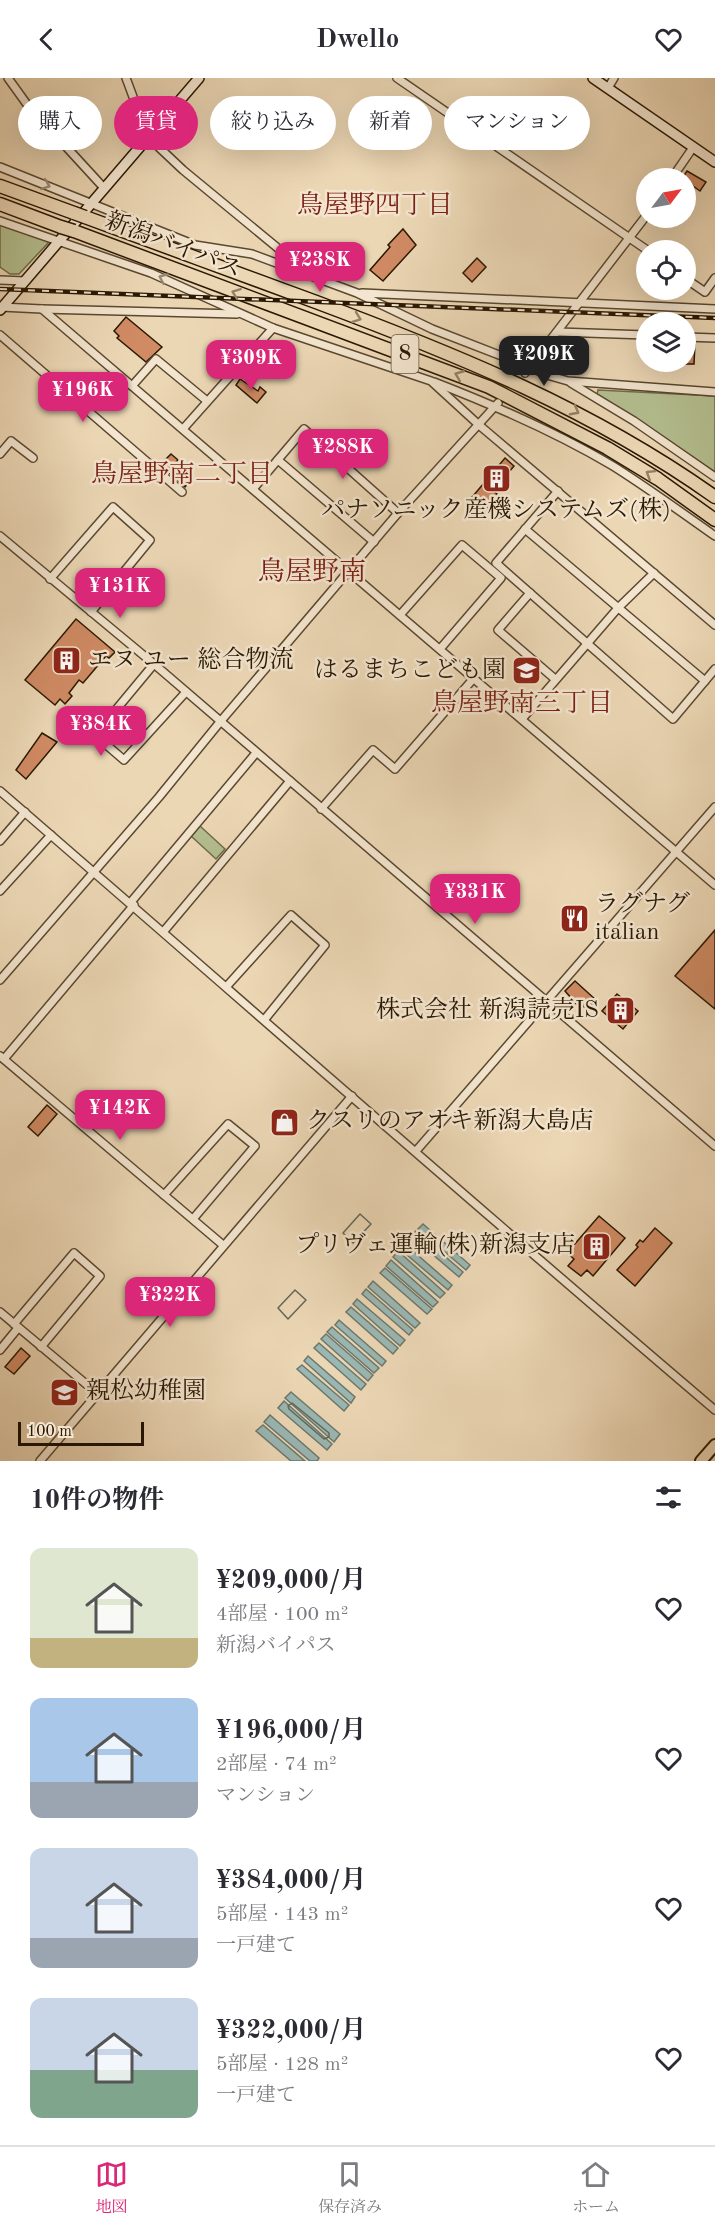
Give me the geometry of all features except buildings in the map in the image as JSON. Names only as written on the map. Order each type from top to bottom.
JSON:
[{"type":"highway","name":"新潟バイパス","points":[[0,186],[438,348],[500,374],[616,433],[670,465],[715,497]]},
{"type":"highway","name":"新潟バイパス","points":[[0,204],[489,387],[607,448],[658,479],[715,520]]},
{"type":"main road","points":[[701,1461],[715,1445]]},
{"type":"street","points":[[8,78],[26,103],[104,188]]},
{"type":"street","points":[[126,78],[133,96]]},
{"type":"street","points":[[184,96],[200,78]]},
{"type":"street","points":[[397,78],[636,242]]},
{"type":"street","points":[[593,78],[692,149],[715,162]]},
{"type":"street","points":[[608,88],[614,78]]},
{"type":"street","points":[[679,168],[692,149]]},
{"type":"street","points":[[1,308],[137,150]]},
{"type":"street","points":[[162,150],[285,254],[291,261],[292,269]]},
{"type":"street","points":[[0,167],[195,245],[252,254],[357,293],[432,329],[547,375],[568,381],[715,392]]},
{"type":"street","points":[[0,221],[151,273],[273,328],[497,404],[613,467],[715,536]]},
{"type":"street","points":[[525,373],[638,228]]},
{"type":"street","points":[[2,278],[25,281]]},
{"type":"street","points":[[696,286],[705,292],[715,278]]},
{"type":"street","points":[[357,293],[715,309]]},
{"type":"street","points":[[1,308],[241,314]]},
{"type":"street","points":[[42,309],[715,885]]},
{"type":"street","points":[[183,429],[273,328]]},
{"type":"street","points":[[558,332],[636,335]]},
{"type":"street","points":[[0,336],[182,492]]},
{"type":"street","points":[[696,337],[715,338]]},
{"type":"street","points":[[132,386],[156,359],[207,401]]},
{"type":"street","points":[[431,381],[479,425],[715,625]]},
{"type":"street","points":[[568,381],[634,421],[715,477]]},
{"type":"street","points":[[0,980],[159,797],[398,513],[497,404]]},
{"type":"street","points":[[253,489],[304,429],[398,513]]},
{"type":"street","points":[[0,454],[10,441],[33,458]]},
{"type":"street","points":[[278,460],[374,542]]},
{"type":"street","points":[[558,491],[496,563],[673,719],[715,669]]},
{"type":"street","points":[[50,579],[113,507],[150,540],[91,612]]},
{"type":"street","points":[[525,528],[705,681]]},
{"type":"street","points":[[0,536],[154,664],[715,1146]]},
{"type":"street","points":[[400,615],[462,545],[501,578],[440,649]]},
{"type":"street","points":[[522,719],[555,679],[589,645],[618,608],[654,573]]},
{"type":"street","points":[[530,593],[498,630],[555,679]]},
{"type":"street","points":[[154,664],[95,735],[124,760],[186,692]]},
{"type":"street","points":[[321,809],[373,750],[395,769],[474,678]]},
{"type":"street","points":[[223,1245],[2,1058],[256,753]]},
{"type":"street","points":[[164,930],[290,781]]},
{"type":"street","points":[[0,791],[164,930],[715,1410]]},
{"type":"street","points":[[416,1151],[715,807]]},
{"type":"street","points":[[0,841],[25,812]]},
{"type":"street","points":[[0,891],[51,835]]},
{"type":"street","points":[[227,986],[291,915],[325,945],[265,1019]]},
{"type":"street","points":[[40,1461],[352,1096]]},
{"type":"street","points":[[165,1195],[228,1124],[255,1146],[193,1220]]},
{"type":"street","points":[[0,1350],[16,1326],[74,1253],[100,1276],[41,1347]]},
{"type":"street","points":[[0,1312],[98,1394]]},
{"type":"green space","points":[[0,224],[49,242],[19,274],[10,274],[0,267]]},
{"type":"green space","points":[[598,390],[715,396],[715,472],[597,394]]},
{"type":"green space","points":[[200,826],[225,849],[216,859],[191,836]]},
{"type":"water","points":[[423,1224],[470,1265],[466,1270],[418,1229]]},
{"type":"water","points":[[416,1231],[463,1272],[459,1277],[411,1236]]},
{"type":"water","points":[[405,1244],[452,1285],[448,1290],[400,1249]]},
{"type":"water","points":[[398,1251],[445,1293],[440,1298],[393,1257]]},
{"type":"water","points":[[391,1260],[438,1302],[433,1307],[386,1266]]},
{"type":"water","points":[[385,1268],[432,1309],[427,1314],[380,1273]]},
{"type":"water","points":[[373,1281],[420,1323],[415,1328],[368,1287]]},
{"type":"water","points":[[366,1289],[413,1330],[409,1335],[362,1294]]},
{"type":"water","points":[[357,1299],[405,1340],[400,1346],[353,1304]]},
{"type":"water","points":[[351,1307],[398,1348],[393,1354],[346,1312]]},
{"type":"water","points":[[339,1320],[386,1361],[382,1366],[335,1325]]},
{"type":"water","points":[[332,1327],[379,1368],[374,1373],[327,1332]]},
{"type":"water","points":[[326,1334],[373,1375],[368,1381],[321,1339]]},
{"type":"water","points":[[319,1343],[366,1384],[361,1390],[314,1348]]},
{"type":"water","points":[[308,1356],[355,1397],[351,1403],[304,1361]]},
{"type":"water","points":[[302,1365],[349,1405],[344,1411],[297,1369]]},
{"type":"water","points":[[291,1392],[340,1434],[334,1442],[285,1398]]},
{"type":"water","points":[[284,1401],[332,1444],[327,1450],[278,1408]]},
{"type":"water","points":[[270,1415],[318,1457],[317,1461],[310,1461],[264,1422]]},
{"type":"water","points":[[263,1425],[305,1461],[291,1461],[256,1431]]},
{"type":"railway","points":[[0,289],[715,318]]},
{"type":"place","name":"パナソニック産機システムズ(株)","points":[[496,478]]},
{"type":"place","name":"エヌ ユー 総合物流","points":[[67,661]]},
{"type":"place","name":"はるまちこども園","points":[[527,671]]},
{"type":"place","name":"ラグナグ italian","points":[[574,919]]},
{"type":"place","name":"株式会社 新潟読売IS","points":[[620,1011]]},
{"type":"place","name":"クスリのアオキ新潟大島店","points":[[285,1122]]},
{"type":"place","name":"プリヴェ運輸(株)新潟支店","points":[[596,1246]]},
{"type":"place","name":"親松幼稚園","points":[[65,1392]]},
{"type":"district","name":"鳥屋野四丁目","points":[[375,206]]},
{"type":"district","name":"鳥屋野南二丁目","points":[[182,475]]},
{"type":"district","name":"鳥屋野南","points":[[312,572]]},
{"type":"district","name":"鳥屋野南三丁目","points":[[522,704]]}]
